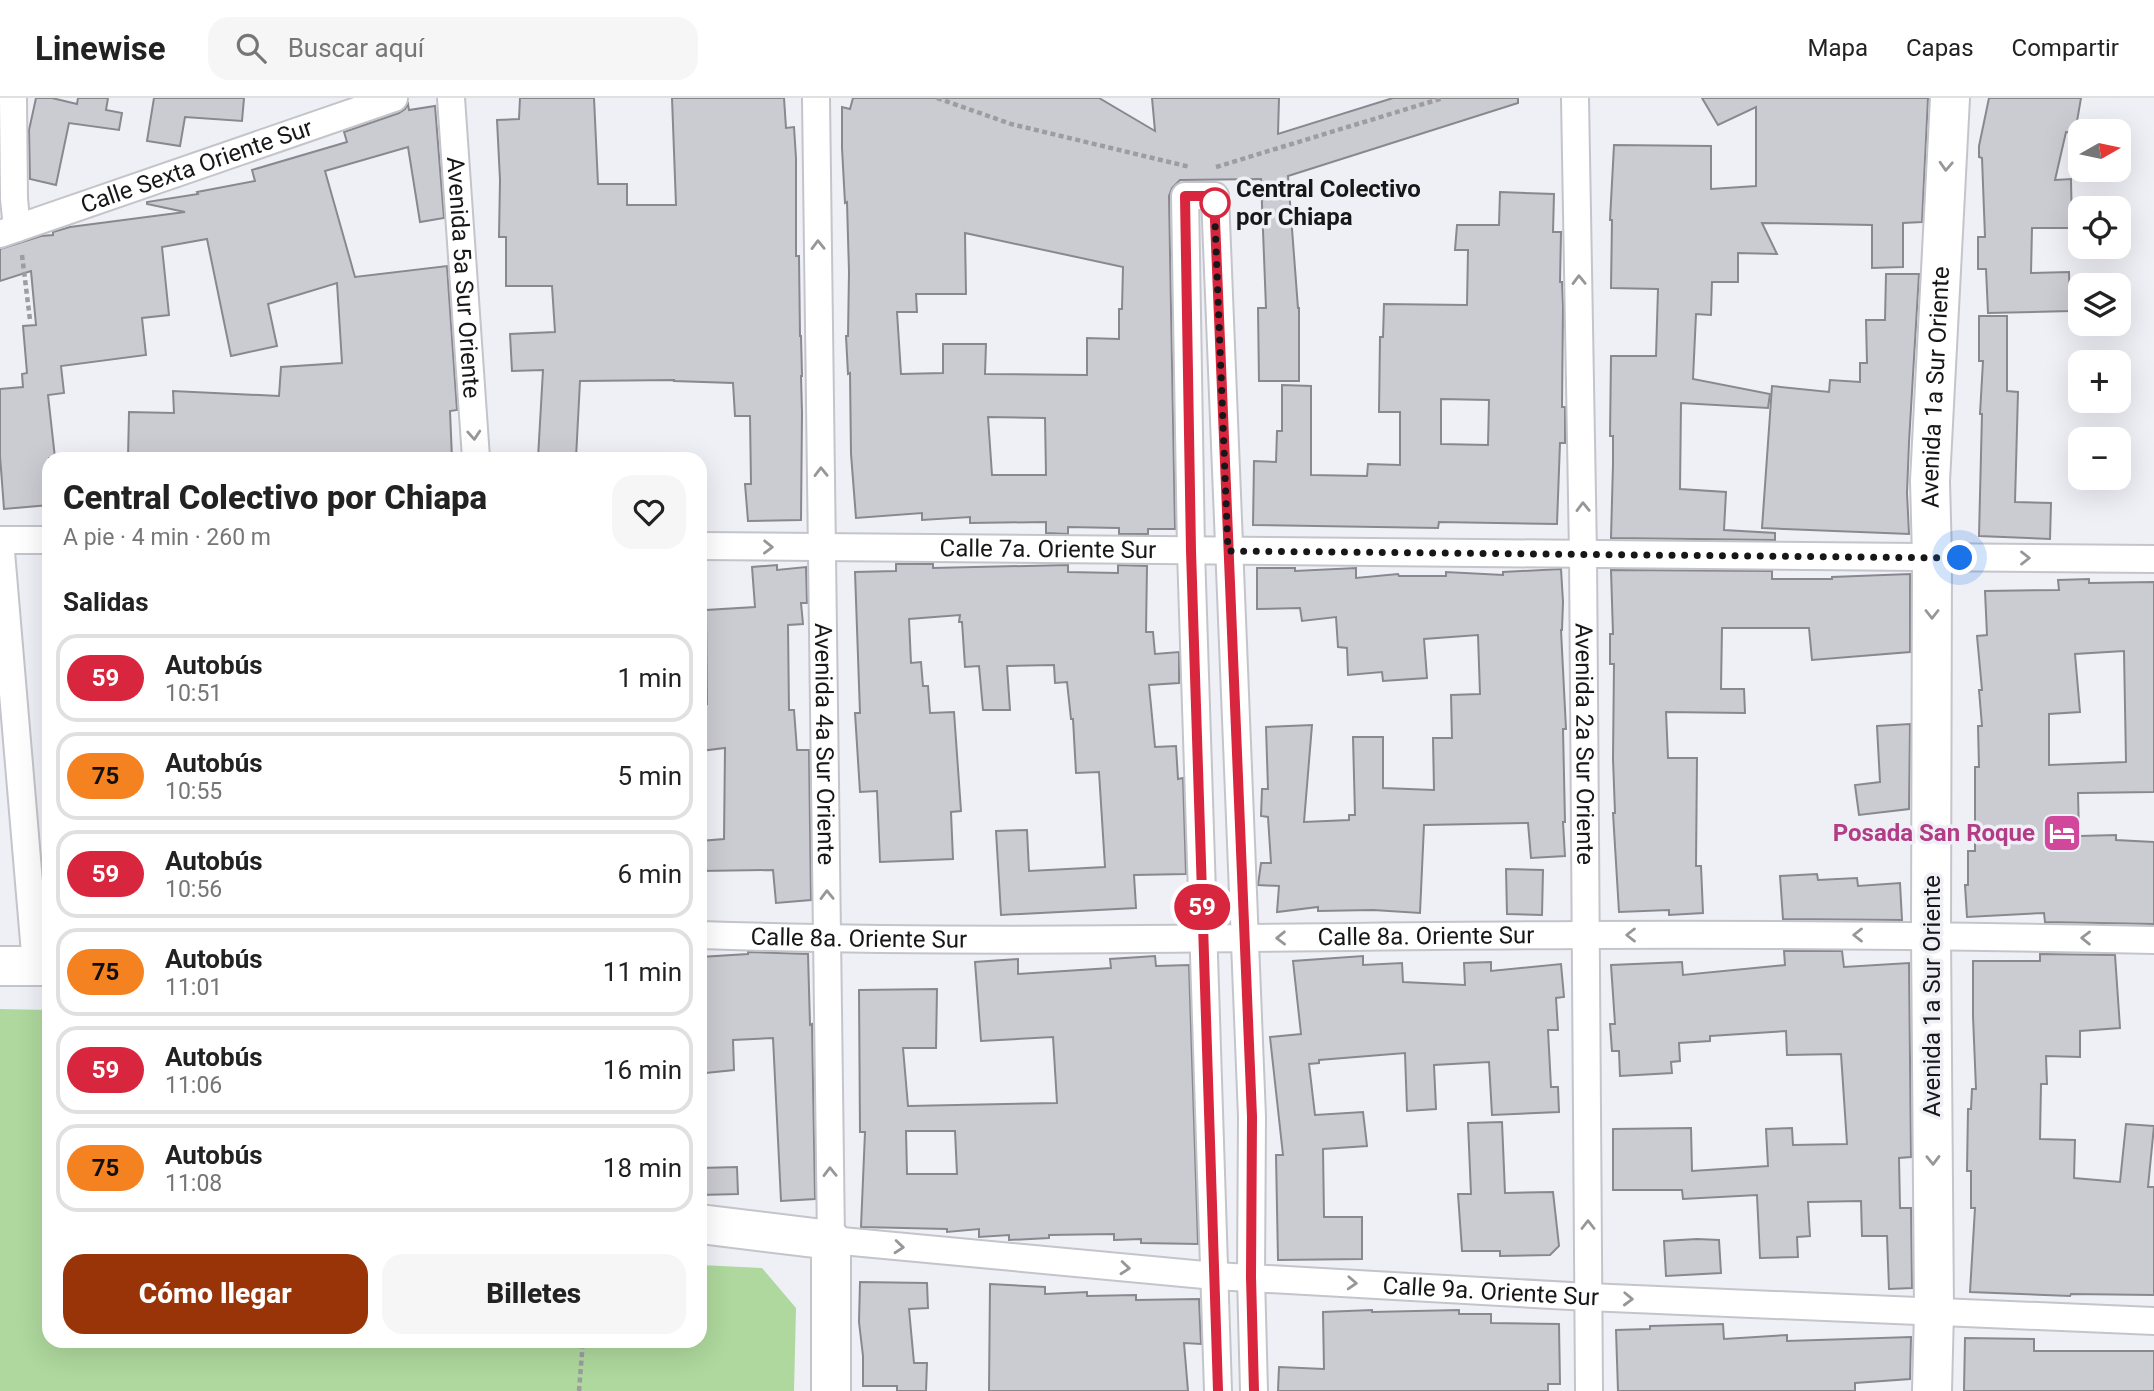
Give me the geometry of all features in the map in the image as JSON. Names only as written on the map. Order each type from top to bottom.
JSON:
[{"type":"street","points":[[8,231],[13,200],[13,98]]},
{"type":"street","name":"Calle Sexta Oriente Sur","points":[[8,231],[394,98]]},
{"type":"street","name":"Avenida 5a Sur Oriente","points":[[451,98],[476,452]]},
{"type":"street","name":"Avenida 4a Sur Oriente","points":[[816,98],[831,1391]]},
{"type":"street","name":"Avenida 2a Sur Oriente","points":[[1575,98],[1583,554],[1588,1391]]},
{"type":"street","name":"Avenida 1a Sur Oriente","points":[[1932,1391],[1934,1311],[1930,481],[1950,98]]},
{"type":"street","points":[[1218,1391],[1191,551],[1185,196],[1214,196],[1252,1117],[1251,1277],[1254,1391]]},
{"type":"street","points":[[28,966],[40,906],[0,540],[42,540]]},
{"type":"street","name":"Calle 7a. Oriente Sur","points":[[707,546],[2154,559]]},
{"type":"street","name":"Calle 8a. Oriente Sur","points":[[707,935],[827,939],[1931,935],[2154,940]]},
{"type":"street","points":[[707,1225],[831,1240]]},
{"type":"street","name":"Calle 9a. Oriente Sur","points":[[831,1240],[1215,1276],[1588,1297],[2154,1321]]},
{"type":"path","points":[[937,98],[1011,124],[1192,167]]},
{"type":"path","points":[[1205,170],[1443,98]]},
{"type":"path","points":[[8,231],[24,263],[30,320]]},
{"type":"path","points":[[579,1391],[582,1348]]},
{"type":"green space","points":[[0,1009],[42,1010],[42,1348],[707,1348],[707,1265],[762,1268],[796,1308],[794,1391],[0,1391]]},
{"type":"building","points":[[36,98],[52,98],[77,104],[78,98],[108,98],[106,110],[122,113],[119,130],[69,123],[56,185],[30,179],[29,130]]},
{"type":"building","points":[[154,98],[244,98],[242,121],[185,117],[180,146],[147,141]]},
{"type":"building","points":[[520,98],[594,98],[598,184],[627,184],[627,205],[676,205],[672,98],[784,98],[786,128],[794,127],[796,158],[796,256],[799,256],[802,376],[801,520],[748,521],[745,484],[751,484],[750,416],[735,416],[733,383],[674,380],[580,381],[576,452],[538,452],[543,370],[512,371],[510,334],[555,332],[552,286],[506,286],[506,237],[499,237],[497,120],[519,119]]},
{"type":"building","points":[[853,98],[1099,98],[1155,131],[1152,98],[1279,98],[1278,134],[1393,98],[1518,98],[1518,103],[1288,176],[1299,308],[1299,381],[1259,381],[1258,308],[1266,308],[1261,179],[1180,180],[1172,188],[1169,196],[1175,529],[1148,529],[1148,534],[1119,534],[1119,528],[1068,527],[1068,534],[1046,533],[1046,522],[970,523],[970,517],[922,520],[922,513],[856,518],[846,336],[849,272],[842,148],[842,107],[850,109]],"holes":[[[965,233],[1123,267],[1119,339],[1087,338],[1087,375],[985,374],[986,344],[943,344],[943,373],[901,374],[897,312],[917,312],[916,294],[966,294]],[[988,417],[1045,418],[1046,475],[992,475]]]},
{"type":"building","points":[[1702,98],[1928,98],[1922,222],[1903,223],[1903,267],[1872,268],[1872,225],[1762,223],[1777,254],[1738,253],[1738,282],[1712,282],[1711,315],[1696,314],[1693,379],[1770,394],[1768,408],[1681,403],[1680,489],[1726,492],[1724,530],[1775,533],[1775,540],[1611,538],[1611,356],[1656,356],[1658,289],[1611,288],[1610,220],[1614,145],[1711,146],[1711,189],[1756,186],[1756,107],[1718,125]]},
{"type":"building","points":[[1989,98],[2081,98],[2077,119],[2068,119],[2068,132],[2055,180],[2068,179],[2071,182],[2071,196],[2068,196],[2068,228],[2032,228],[2031,273],[2069,272],[2068,311],[1988,313],[1986,269],[1978,269],[1978,237],[1985,237],[1982,158],[1979,157]]},
{"type":"building","points":[[408,104],[409,110],[435,106],[444,218],[420,222],[408,147],[325,171],[355,277],[447,266],[457,410],[450,411],[452,452],[128,452],[129,412],[174,413],[173,391],[279,396],[281,367],[342,363],[337,283],[268,304],[277,346],[231,356],[207,239],[162,247],[169,315],[142,318],[146,355],[61,366],[64,393],[48,395],[54,452],[42,452],[42,506],[4,509],[0,456],[0,389],[23,387],[22,374],[27,373],[23,326],[36,325],[31,271],[0,281],[0,249],[53,235],[53,232],[70,227],[185,212],[147,202],[255,181],[252,170],[347,142],[344,132],[405,109]]},
{"type":"building","points":[[1500,192],[1554,194],[1553,232],[1561,232],[1562,407],[1565,407],[1565,443],[1560,443],[1557,524],[1439,522],[1438,528],[1253,525],[1254,461],[1276,462],[1277,431],[1282,431],[1282,385],[1311,386],[1311,475],[1367,476],[1368,464],[1400,465],[1400,412],[1379,412],[1380,337],[1383,337],[1384,304],[1467,305],[1468,250],[1455,250],[1457,225],[1499,225]],"holes":[[[1441,399],[1489,400],[1488,445],[1441,444]]]},
{"type":"building","points":[[1886,274],[1919,274],[1907,493],[1909,534],[1762,528],[1772,386],[1829,392],[1830,380],[1860,382],[1860,363],[1867,363],[1866,320],[1885,320]]},
{"type":"building","points":[[1979,316],[2007,316],[2007,391],[2018,392],[2015,502],[2051,503],[2050,539],[1979,536],[1983,361],[1979,361]]},
{"type":"building","points":[[896,564],[933,564],[933,568],[1068,565],[1068,572],[1118,573],[1118,565],[1147,566],[1146,632],[1153,632],[1155,654],[1179,652],[1179,683],[1149,685],[1155,747],[1176,746],[1178,779],[1183,778],[1186,874],[1134,875],[1136,908],[1001,915],[996,831],[1027,830],[1029,871],[1105,867],[1099,772],[1076,773],[1073,719],[1067,682],[1055,683],[1054,665],[1007,666],[1010,710],[983,710],[979,666],[965,667],[960,615],[909,619],[911,663],[921,662],[923,686],[928,686],[930,713],[954,712],[961,811],[951,812],[953,859],[880,862],[877,791],[860,792],[855,713],[860,713],[855,572],[896,571]]},
{"type":"building","points":[[777,565],[777,570],[806,567],[807,603],[801,603],[803,624],[788,625],[789,710],[794,710],[797,750],[809,750],[811,900],[776,903],[773,870],[707,871],[707,840],[724,839],[725,748],[707,750],[707,610],[755,607],[752,567]]},
{"type":"building","points":[[1257,568],[1295,568],[1295,571],[1356,568],[1356,578],[1398,574],[1446,576],[1446,572],[1503,575],[1503,572],[1561,569],[1566,729],[1563,729],[1565,856],[1531,858],[1528,823],[1424,825],[1420,913],[1318,911],[1318,907],[1277,912],[1279,886],[1258,885],[1261,863],[1271,863],[1268,817],[1261,816],[1262,789],[1268,789],[1266,727],[1312,725],[1304,822],[1349,820],[1349,815],[1355,815],[1353,737],[1383,737],[1383,788],[1434,790],[1433,738],[1452,738],[1451,695],[1480,694],[1478,635],[1424,639],[1427,678],[1383,681],[1382,672],[1348,675],[1347,648],[1338,647],[1336,617],[1302,621],[1300,608],[1257,609]]},
{"type":"building","points":[[1611,570],[1772,571],[1772,579],[1832,579],[1910,574],[1910,652],[1812,660],[1809,628],[1722,628],[1721,689],[1744,689],[1745,713],[1666,712],[1668,758],[1697,758],[1696,866],[1701,866],[1703,913],[1669,915],[1669,910],[1619,912],[1613,813],[1614,664],[1610,664],[1610,634],[1613,634]]},
{"type":"building","points":[[2089,579],[2089,583],[2154,582],[2154,792],[2078,793],[2079,836],[2116,835],[2116,840],[2154,842],[2154,924],[2045,922],[2044,913],[1967,917],[1965,885],[1968,885],[1968,851],[1975,851],[1975,767],[1979,767],[1978,726],[1982,726],[1977,636],[1987,635],[1985,591],[2059,590],[2058,580]],"holes":[[[2124,651],[2126,762],[2049,765],[2049,714],[2080,712],[2075,654]]]},
{"type":"building","points":[[1910,724],[1909,809],[1859,815],[1855,785],[1880,782],[1877,726]]},
{"type":"building","points":[[1506,869],[1543,870],[1542,915],[1507,914]]},
{"type":"building","points":[[1817,874],[1818,880],[1857,878],[1858,886],[1900,883],[1902,920],[1783,919],[1780,876]]},
{"type":"building","points":[[1784,951],[1842,951],[1844,967],[1909,963],[1911,1157],[1899,1158],[1900,1208],[1911,1208],[1912,1288],[1889,1289],[1887,1236],[1862,1236],[1861,1201],[1808,1202],[1810,1236],[1797,1237],[1798,1257],[1760,1258],[1757,1195],[1683,1199],[1682,1190],[1613,1190],[1613,1129],[1691,1128],[1692,1171],[1768,1166],[1766,1129],[1792,1128],[1793,1145],[1847,1144],[1841,1054],[1787,1055],[1786,1031],[1710,1036],[1710,1041],[1679,1043],[1680,1061],[1671,1062],[1672,1073],[1620,1076],[1619,1051],[1612,1051],[1610,1024],[1615,1024],[1611,965],[1682,962],[1683,975],[1785,965]]},
{"type":"building","points":[[808,954],[815,1199],[781,1201],[773,1038],[733,1040],[734,1070],[707,1073],[707,957]]},
{"type":"building","points":[[2040,954],[2115,955],[2120,1028],[2080,1031],[2080,1057],[2046,1056],[2047,1084],[2041,1084],[2040,1139],[2075,1140],[2074,1178],[2120,1182],[2126,1124],[2154,1126],[2148,1187],[2154,1187],[2154,1295],[2070,1296],[1970,1292],[1975,1208],[1971,1208],[1971,1171],[1967,1171],[1968,1109],[1971,1109],[1972,1089],[1976,1089],[1973,961],[2040,961]]},
{"type":"building","points":[[1155,956],[1156,966],[1189,965],[1198,1244],[1141,1243],[1141,1239],[1114,1240],[1114,1234],[1049,1235],[1049,1238],[1009,1240],[1009,1235],[979,1237],[979,1229],[947,1232],[947,1229],[861,1227],[865,1132],[860,1132],[859,990],[937,989],[936,1048],[903,1048],[908,1106],[1057,1103],[1053,1037],[981,1041],[975,962],[1018,959],[1018,974],[1111,968],[1110,959]],"holes":[[[906,1131],[955,1131],[957,1174],[907,1174]]]},
{"type":"building","points":[[1363,956],[1363,965],[1402,963],[1403,982],[1465,985],[1464,963],[1491,962],[1491,971],[1561,964],[1564,997],[1556,998],[1558,1030],[1548,1030],[1551,1087],[1558,1087],[1559,1112],[1492,1115],[1489,1062],[1434,1065],[1436,1109],[1407,1111],[1405,1053],[1319,1060],[1319,1063],[1309,1064],[1315,1115],[1363,1112],[1367,1146],[1323,1149],[1324,1217],[1362,1217],[1362,1259],[1278,1260],[1276,1155],[1283,1155],[1270,1037],[1301,1034],[1293,961]]},
{"type":"building","points":[[1502,1122],[1505,1193],[1553,1192],[1559,1246],[1550,1255],[1500,1256],[1500,1251],[1462,1251],[1458,1194],[1471,1194],[1468,1123]]},
{"type":"building","points":[[737,1167],[738,1194],[707,1195],[707,1168]]},
{"type":"building","points":[[1719,1240],[1721,1273],[1666,1276],[1664,1241]]},
{"type":"building","points":[[860,1282],[927,1283],[928,1308],[909,1309],[914,1363],[927,1363],[926,1391],[897,1391],[897,1386],[863,1386],[859,1322]]},
{"type":"building","points":[[990,1284],[1045,1287],[1045,1294],[1087,1292],[1087,1296],[1136,1295],[1136,1300],[1199,1299],[1201,1344],[1184,1343],[1188,1391],[989,1391]]},
{"type":"building","points":[[1459,1310],[1459,1314],[1491,1314],[1491,1323],[1559,1324],[1560,1384],[1548,1384],[1548,1391],[1278,1391],[1279,1367],[1324,1369],[1323,1312]]},
{"type":"building","points":[[1723,1324],[1724,1339],[1787,1335],[1787,1341],[1911,1337],[1910,1379],[1855,1383],[1855,1391],[1618,1391],[1616,1330]]},
{"type":"building","points":[[1965,1338],[2034,1339],[2034,1351],[2154,1351],[2154,1391],[1964,1391]]},
{"type":"bus line","name":"59","points":[[1218,1391],[1191,551],[1185,196],[1214,196],[1252,1117],[1251,1277],[1254,1391]]},
{"type":"place","name":"Central Colectivo por Chiapa","points":[[1215,203]]},
{"type":"place","name":"Posada San Roque","points":[[2062,833]]},
{"type":"route","points":[[1215,203],[1214,196],[1228,551],[1960,558]]}]
